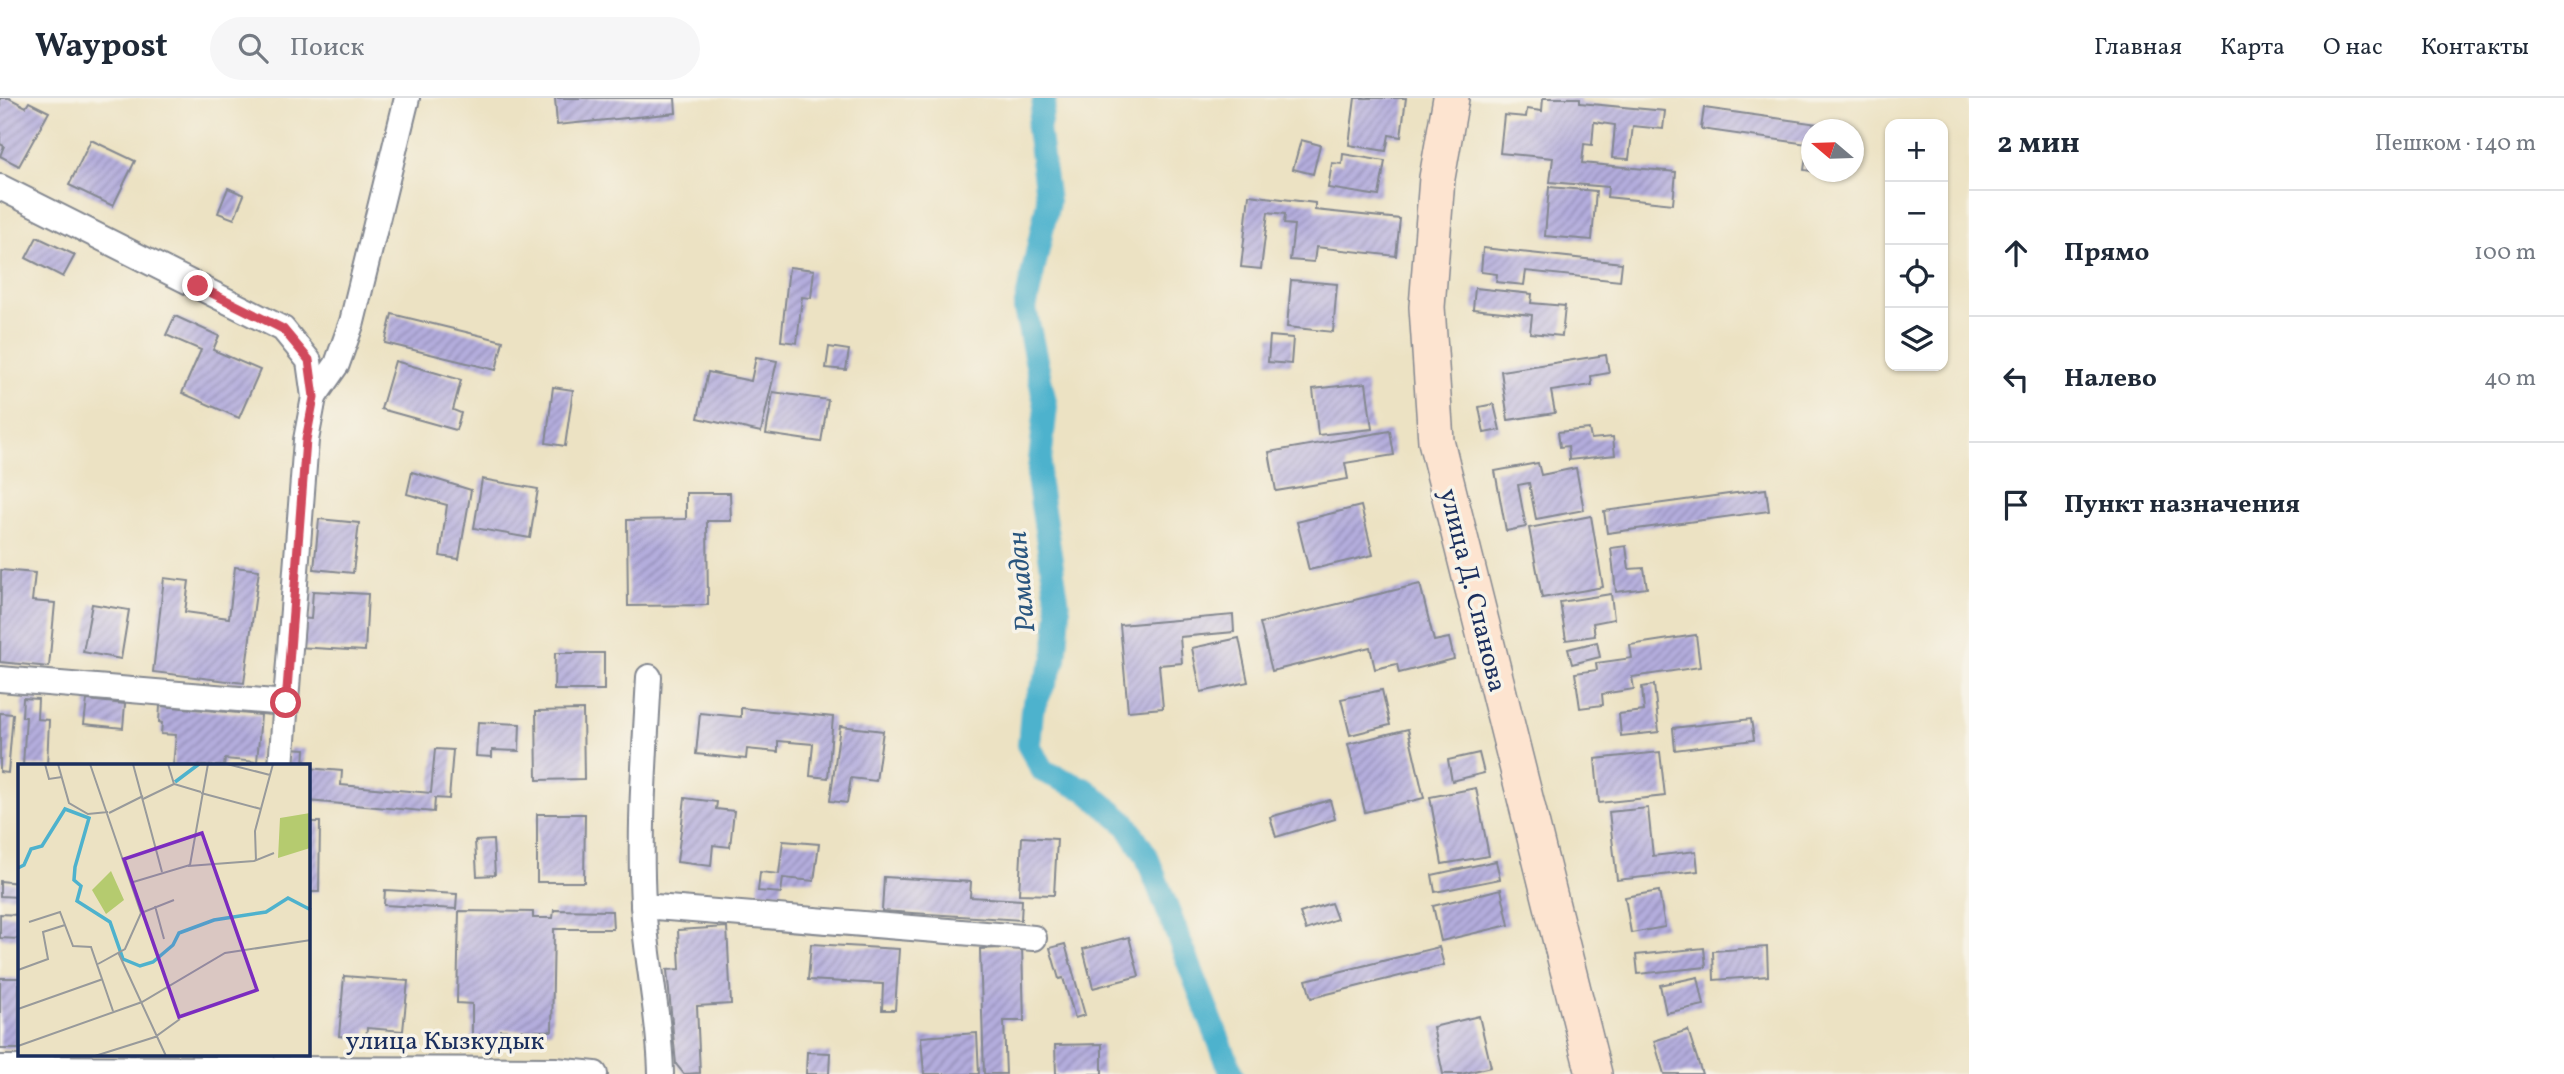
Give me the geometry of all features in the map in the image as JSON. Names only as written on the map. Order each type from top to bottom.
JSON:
[{"type":"main road","name":"улица Д. Спанова","points":[[1451,98],[1437,178],[1427,307],[1436,441],[1594,1074]]},
{"type":"street","points":[[314,397],[337,364],[352,321],[407,98]]},
{"type":"street","points":[[0,187],[283,329],[309,360],[314,397],[306,440],[281,764]]},
{"type":"street","points":[[649,677],[641,842],[643,906],[660,1035],[661,1074]]},
{"type":"street","points":[[0,680],[286,703]]},
{"type":"street","points":[[643,906],[1034,938]]},
{"type":"street","name":"улица Кызкудык","points":[[0,1068],[287,1066],[555,1070],[595,1074]]},
{"type":"building","points":[[0,98],[9,98],[26,107],[29,102],[49,112],[19,166],[0,156],[4,146],[0,144]]},
{"type":"building","points":[[555,98],[675,98],[676,113],[557,125]]},
{"type":"building","points":[[1355,98],[1406,98],[1401,137],[1389,135],[1386,151],[1349,145]]},
{"type":"building","points":[[1543,98],[1580,98],[1580,103],[1665,111],[1663,129],[1633,126],[1629,159],[1612,158],[1615,125],[1594,122],[1592,145],[1584,144],[1582,163],[1676,172],[1673,204],[1607,197],[1608,187],[1550,182],[1553,158],[1500,153],[1504,115],[1526,117],[1527,109],[1542,111]]},
{"type":"building","points":[[1704,108],[1801,122],[1801,143],[1701,129]]},
{"type":"building","points":[[91,140],[135,161],[113,206],[69,185]]},
{"type":"building","points":[[1301,140],[1320,145],[1313,174],[1293,169]]},
{"type":"building","points":[[1343,154],[1385,161],[1379,196],[1328,188],[1332,163],[1342,164]]},
{"type":"building","points":[[1549,187],[1596,191],[1592,240],[1545,236]]},
{"type":"building","points":[[228,188],[244,195],[234,219],[218,213]]},
{"type":"building","points":[[1249,195],[1315,203],[1315,210],[1400,219],[1396,256],[1316,247],[1314,262],[1290,260],[1294,225],[1284,224],[1285,214],[1268,212],[1261,269],[1241,267]]},
{"type":"building","points":[[37,237],[75,255],[63,277],[26,258]]},
{"type":"building","points":[[1483,248],[1622,263],[1620,281],[1526,271],[1524,285],[1496,282],[1497,274],[1481,272]]},
{"type":"building","points":[[789,267],[814,270],[811,298],[802,297],[797,343],[781,341]]},
{"type":"building","points":[[1291,280],[1337,284],[1333,332],[1287,327]]},
{"type":"building","points":[[1475,288],[1532,294],[1531,303],[1565,306],[1562,336],[1530,333],[1532,315],[1473,309]]},
{"type":"building","points":[[392,314],[503,341],[496,370],[385,343]]},
{"type":"building","points":[[175,316],[219,336],[213,350],[260,370],[239,418],[182,393],[201,350],[166,335]]},
{"type":"building","points":[[1270,336],[1293,338],[1291,364],[1268,362]]},
{"type":"building","points":[[829,347],[849,350],[846,370],[826,368]]},
{"type":"building","points":[[1606,355],[1609,373],[1591,376],[1592,385],[1551,391],[1555,413],[1508,420],[1501,371]]},
{"type":"building","points":[[756,357],[777,361],[761,432],[698,418],[708,372],[751,381]]},
{"type":"building","points":[[395,361],[461,380],[453,410],[461,413],[456,430],[381,409]]},
{"type":"building","points":[[1366,383],[1372,429],[1318,435],[1313,389]]},
{"type":"building","points":[[553,387],[573,390],[565,446],[546,443]]},
{"type":"building","points":[[773,392],[828,400],[821,442],[766,434]]},
{"type":"building","points":[[1494,404],[1500,430],[1484,433],[1479,407]]},
{"type":"building","points":[[1589,429],[1591,439],[1613,437],[1615,455],[1569,460],[1568,446],[1560,447],[1558,432]]},
{"type":"building","points":[[1390,431],[1394,455],[1345,463],[1348,479],[1276,491],[1269,452]]},
{"type":"building","points":[[1538,463],[1541,475],[1576,468],[1584,510],[1536,519],[1529,483],[1518,485],[1526,527],[1506,531],[1495,471]]},
{"type":"building","points":[[412,472],[471,490],[459,559],[440,556],[447,505],[407,494]]},
{"type":"building","points":[[482,479],[538,489],[530,538],[474,528]]},
{"type":"building","points":[[1766,489],[1769,511],[1607,533],[1604,511]]},
{"type":"building","points":[[686,493],[730,493],[731,521],[707,521],[708,605],[628,606],[627,520],[686,519]]},
{"type":"building","points":[[1361,506],[1373,555],[1309,570],[1297,522]]},
{"type":"building","points":[[1591,516],[1603,587],[1542,598],[1529,528]]},
{"type":"building","points":[[319,519],[359,523],[353,573],[314,569]]},
{"type":"building","points":[[1626,546],[1629,569],[1644,568],[1647,588],[1616,592],[1611,548]]},
{"type":"building","points":[[235,567],[259,570],[244,683],[153,672],[164,578],[189,581],[185,612],[229,618]]},
{"type":"building","points":[[1,570],[35,573],[32,601],[55,603],[49,667],[0,662]]},
{"type":"building","points":[[1420,584],[1434,641],[1449,638],[1454,659],[1399,673],[1397,664],[1375,669],[1370,647],[1272,671],[1260,623]]},
{"type":"building","points":[[313,591],[368,594],[365,651],[297,647],[298,618],[311,619]]},
{"type":"building","points":[[1611,594],[1614,619],[1593,623],[1595,636],[1566,640],[1560,602]]},
{"type":"building","points":[[92,604],[129,610],[121,659],[83,652]]},
{"type":"building","points":[[1233,615],[1234,632],[1180,637],[1182,663],[1159,665],[1163,708],[1128,711],[1120,625]]},
{"type":"building","points":[[1696,635],[1700,667],[1632,677],[1634,689],[1602,694],[1603,705],[1580,708],[1575,673],[1597,670],[1596,663],[1632,658],[1630,645]]},
{"type":"building","points":[[1239,638],[1248,682],[1201,692],[1192,648]]},
{"type":"building","points":[[1597,642],[1600,657],[1572,664],[1568,649]]},
{"type":"building","points":[[555,653],[604,653],[604,690],[554,690]]},
{"type":"building","points":[[1654,685],[1659,732],[1621,736],[1619,714],[1644,711],[1642,687]]},
{"type":"building","points":[[1382,690],[1390,725],[1350,735],[1341,699]]},
{"type":"building","points":[[23,698],[38,699],[37,719],[49,720],[47,764],[23,764],[26,717],[22,717]]},
{"type":"building","points":[[87,700],[125,704],[123,728],[84,724]]},
{"type":"building","points":[[160,706],[261,715],[257,762],[225,759],[224,764],[173,764],[176,735],[161,734],[162,723],[159,722]]},
{"type":"building","points":[[741,708],[833,717],[828,778],[810,776],[813,744],[778,741],[778,752],[747,749],[746,759],[696,754],[700,713],[741,717]]},
{"type":"building","points":[[583,710],[584,779],[537,780],[536,711]]},
{"type":"building","points":[[0,713],[13,714],[8,773],[0,772]]},
{"type":"building","points":[[1751,719],[1754,740],[1675,750],[1673,728]]},
{"type":"building","points":[[478,722],[520,724],[519,751],[492,750],[492,757],[476,756]]},
{"type":"building","points":[[840,726],[883,731],[876,781],[851,778],[847,803],[830,801]]},
{"type":"building","points":[[1408,729],[1424,798],[1365,812],[1348,744]]},
{"type":"building","points":[[290,748],[305,749],[304,764],[288,764]]},
{"type":"building","points":[[435,749],[453,750],[449,799],[435,798],[434,812],[310,801],[310,768],[342,771],[341,785],[431,793]]},
{"type":"building","points":[[1660,752],[1665,796],[1599,803],[1595,759]]},
{"type":"building","points":[[1479,753],[1484,773],[1452,781],[1448,760]]},
{"type":"building","points":[[1476,788],[1489,856],[1442,864],[1430,797]]},
{"type":"building","points":[[685,798],[717,802],[716,809],[734,811],[730,847],[713,845],[711,866],[677,862]]},
{"type":"building","points":[[1330,800],[1335,819],[1276,837],[1270,817]]},
{"type":"building","points":[[1648,808],[1653,856],[1696,851],[1698,871],[1617,880],[1609,812]]},
{"type":"building","points":[[537,814],[585,814],[584,882],[537,882]]},
{"type":"building","points":[[310,822],[320,822],[319,892],[310,892]]},
{"type":"building","points":[[1022,837],[1057,839],[1054,895],[1019,894]]},
{"type":"building","points":[[493,840],[495,875],[477,876],[475,841]]},
{"type":"building","points":[[783,841],[819,844],[814,881],[783,878],[781,893],[758,891],[760,872],[779,874]]},
{"type":"building","points":[[1496,861],[1500,879],[1435,892],[1432,875]]},
{"type":"building","points":[[884,877],[971,882],[970,897],[1022,900],[1021,920],[882,911]]},
{"type":"building","points":[[0,881],[18,883],[18,897],[0,896]]},
{"type":"building","points":[[1501,889],[1509,925],[1441,941],[1433,906]]},
{"type":"building","points":[[385,890],[457,894],[456,909],[384,905]]},
{"type":"building","points":[[1659,891],[1665,927],[1631,933],[1625,897]]},
{"type":"building","points":[[1331,903],[1337,919],[1306,930],[1300,913]]},
{"type":"building","points":[[554,910],[612,911],[613,929],[554,929],[552,1031],[500,1030],[500,1049],[472,1049],[472,1004],[457,1003],[459,911],[533,912],[533,918],[553,918]]},
{"type":"building","points":[[0,914],[18,915],[18,939],[0,938]]},
{"type":"building","points":[[727,927],[731,1004],[697,1006],[700,1073],[684,1074],[676,1064],[667,970],[680,969],[678,930]]},
{"type":"building","points":[[1129,937],[1139,976],[1093,988],[1083,949]]},
{"type":"building","points":[[811,944],[899,949],[895,1010],[882,1010],[883,984],[808,980]]},
{"type":"building","points":[[1065,944],[1085,1015],[1075,1018],[1063,978],[1059,979],[1050,948]]},
{"type":"building","points":[[1022,947],[1024,1021],[1004,1021],[1006,1074],[984,1074],[980,949]]},
{"type":"building","points":[[1439,947],[1444,965],[1311,998],[1306,980]]},
{"type":"building","points":[[1767,947],[1768,976],[1714,980],[1713,951]]},
{"type":"building","points":[[1704,948],[1706,967],[1638,974],[1636,955]]},
{"type":"building","points":[[344,976],[408,981],[403,1031],[367,1028],[366,1039],[339,1036]]},
{"type":"building","points":[[1698,977],[1704,1005],[1666,1013],[1660,985]]},
{"type":"building","points":[[0,978],[18,978],[18,1049],[0,1049]]},
{"type":"building","points":[[1479,1016],[1491,1067],[1461,1074],[1443,1074],[1433,1027]]},
{"type":"building","points":[[1688,1030],[1702,1074],[1664,1074],[1654,1041]]},
{"type":"building","points":[[977,1033],[979,1074],[924,1074],[921,1037]]},
{"type":"building","points":[[1102,1044],[1102,1074],[1056,1074],[1055,1045]]},
{"type":"building","points":[[807,1052],[830,1053],[829,1074],[806,1074]]},
{"type":"waterway","name":"Рамадан","points":[[1045,98],[1038,129],[1048,202],[1025,309],[1046,407],[1038,479],[1059,611],[1055,659],[1032,710],[1029,746],[1043,771],[1086,790],[1126,824],[1146,855],[1232,1074]]},
{"type":"route","points":[[198,286],[283,329],[309,360],[314,397],[306,440],[286,703]]}]
